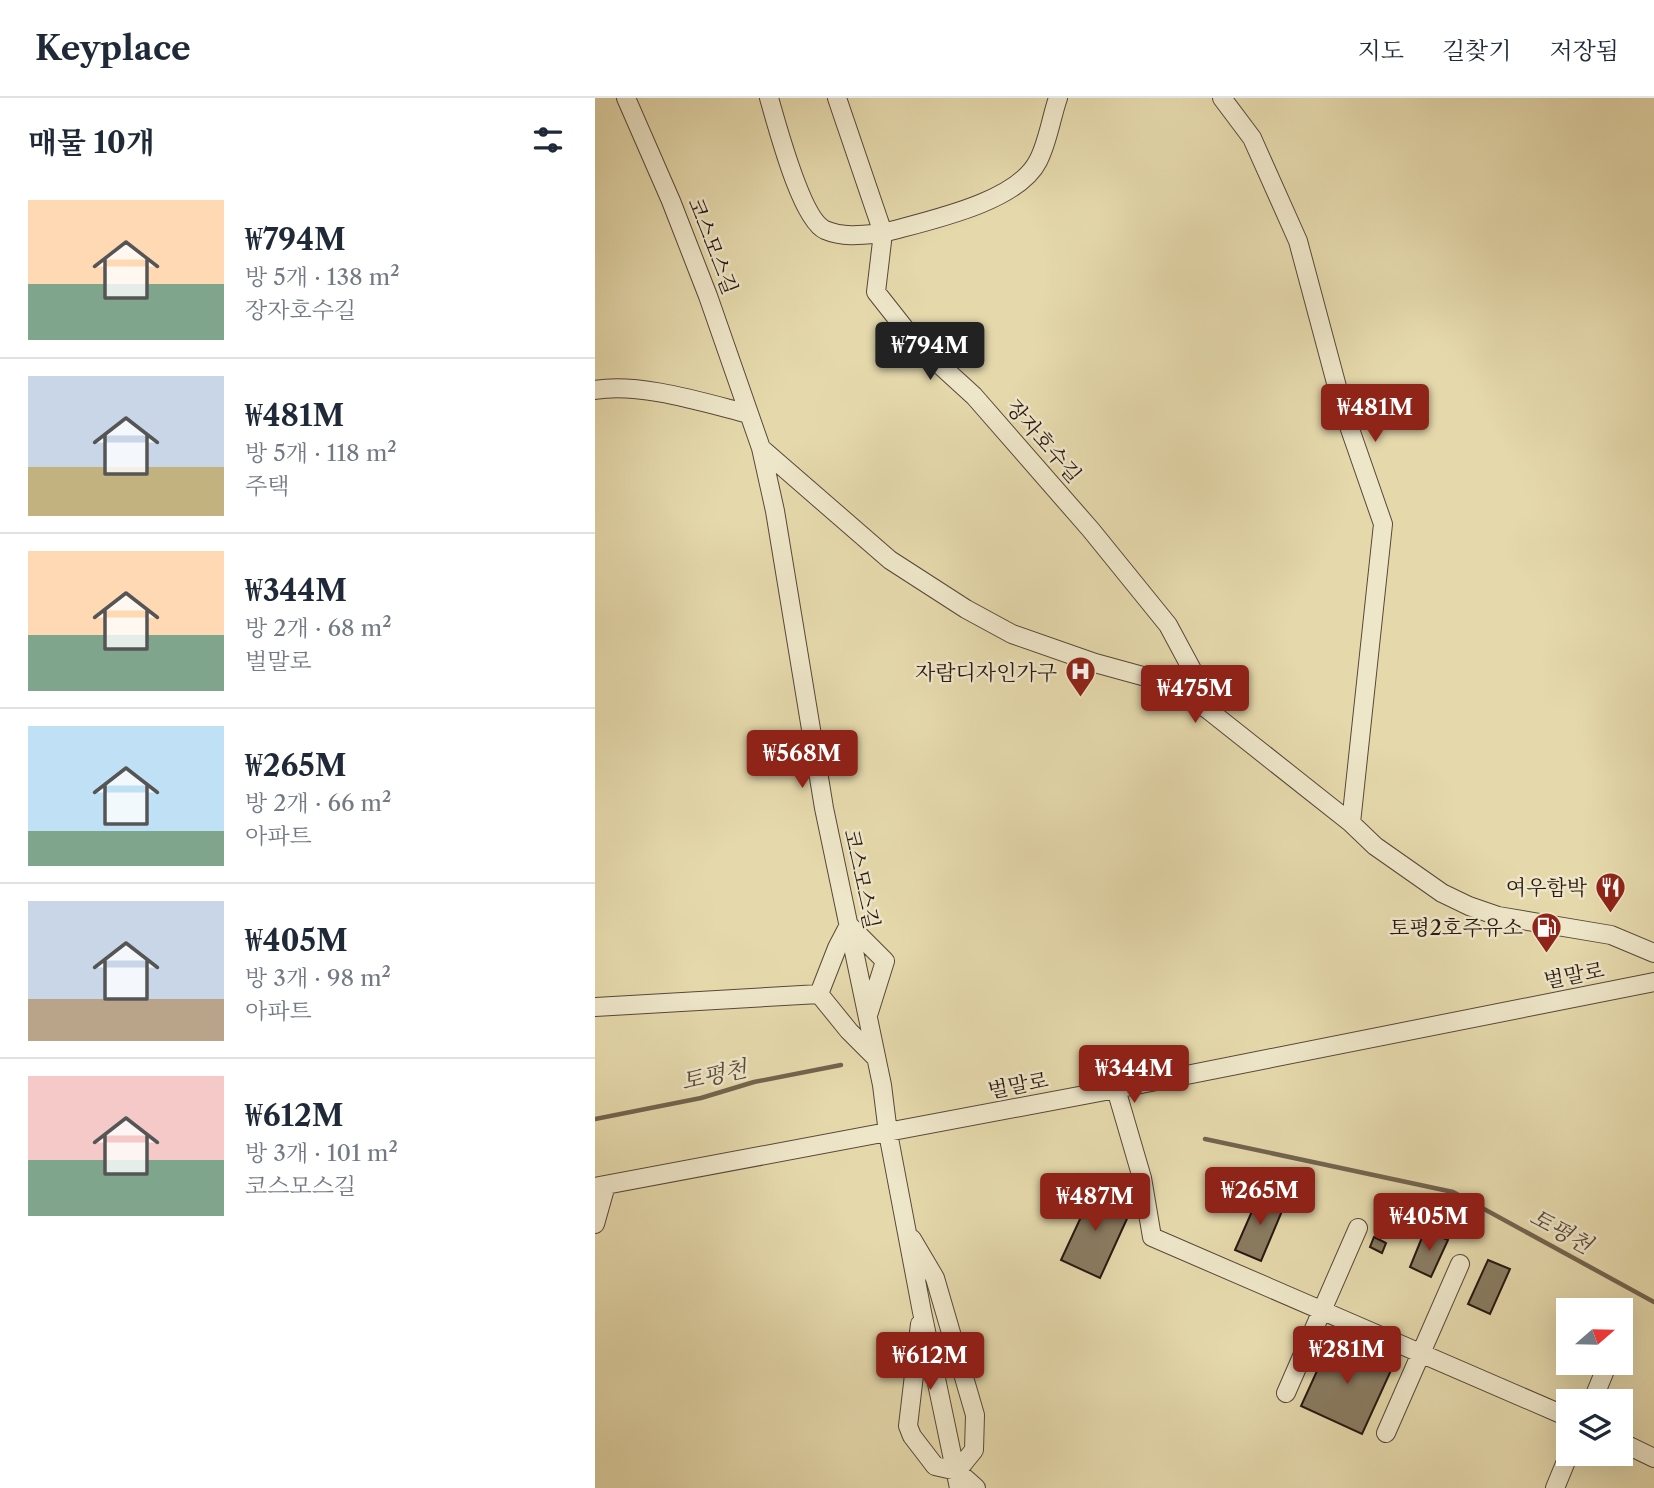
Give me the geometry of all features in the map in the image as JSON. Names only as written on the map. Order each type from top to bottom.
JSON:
[{"type":"street","name":"코스모스길","points":[[626,98],[676,213],[761,448],[775,511],[824,808],[882,1085],[906,1230],[958,1480]]},
{"type":"street","points":[[768,98],[802,200],[813,220],[824,229],[848,236],[883,233],[940,218],[987,201],[1029,175],[1039,160],[1058,98]]},
{"type":"street","points":[[837,98],[883,233]]},
{"type":"street","points":[[1222,98],[1252,138],[1298,241],[1343,409],[1383,524],[1351,823]]},
{"type":"street","name":"장자호수길","points":[[883,233],[876,292],[918,344],[974,396],[1073,509],[1168,625],[1204,692],[1207,709]]},
{"type":"street","points":[[595,390],[611,387],[639,389],[749,414]]},
{"type":"street","points":[[761,448],[890,560],[966,609],[1012,635],[1095,663],[1157,680],[1207,709],[1351,823],[1375,846],[1442,893],[1498,916],[1611,935],[1654,953]]},
{"type":"street","points":[[819,994],[849,925],[885,961],[868,1015]]},
{"type":"street","name":"벌말로","points":[[600,1186],[1116,1089],[1654,982]]},
{"type":"street","points":[[595,1007],[819,994]]},
{"type":"street","points":[[819,994],[849,1031],[875,1057]]},
{"type":"street","points":[[1116,1089],[1142,1178],[1152,1237],[1556,1412]]},
{"type":"street","points":[[595,1224],[600,1186]]},
{"type":"street","points":[[1286,1393],[1358,1228]]},
{"type":"street","name":"코스모스길","points":[[906,1230],[933,1271],[975,1415],[975,1450],[958,1480]]},
{"type":"street","points":[[1386,1433],[1460,1264]]},
{"type":"street","name":"코스모스길","points":[[922,1312],[908,1426],[935,1466],[976,1488]]},
{"type":"street","points":[[1633,1448],[1654,1458]]},
{"type":"street","points":[[1555,1488],[1564,1466]]},
{"type":"building","points":[[1091,1191],[1131,1210],[1100,1278],[1061,1260],[1081,1217],[1071,1213],[1080,1195],[1087,1199]]},
{"type":"building","points":[[1260,1193],[1285,1204],[1261,1261],[1235,1250]]},
{"type":"building","points":[[1425,1230],[1448,1240],[1431,1277],[1410,1267]]},
{"type":"building","points":[[1374,1237],[1386,1243],[1382,1253],[1370,1247]]},
{"type":"building","points":[[1488,1260],[1510,1269],[1490,1314],[1468,1304]]},
{"type":"building","points":[[1332,1338],[1393,1366],[1362,1434],[1301,1406]]},
{"type":"waterway","name":"토평천","points":[[595,1119],[701,1098],[754,1082],[841,1065]]},
{"type":"waterway","name":"토평천","points":[[1205,1139],[1453,1192],[1654,1302]]},
{"type":"place","name":"자람디자인가구","points":[[1080,699]]},
{"type":"place","name":"여우함박","points":[[1610,914]]},
{"type":"place","name":"토평2호주유소","points":[[1546,954]]}]
